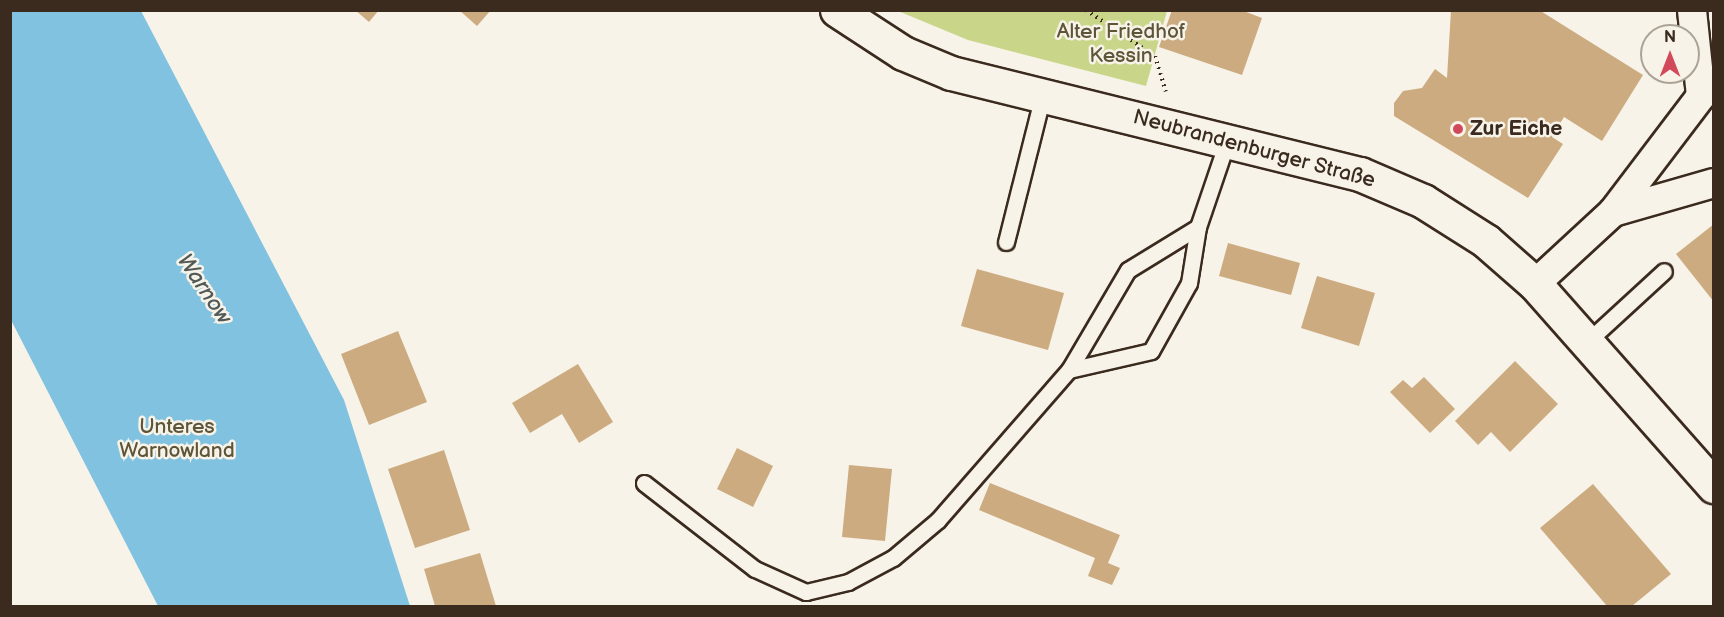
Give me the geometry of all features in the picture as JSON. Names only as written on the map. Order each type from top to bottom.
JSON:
[{"type":"main road","name":"Neubrandenburger Straße","points":[[837,10],[903,53],[951,74],[1179,127],[1360,174],[1423,201],[1486,241],[1535,284],[1588,341],[1713,486]]},
{"type":"street","points":[[1535,284],[1613,212],[1707,93],[1692,10]]},
{"type":"street","points":[[1613,212],[1713,183]]},
{"type":"lane","points":[[1006,242],[1043,95]]},
{"type":"lane","points":[[1069,370],[1151,351],[1189,283],[1198,227],[1228,139]]},
{"type":"lane","points":[[644,483],[755,569],[806,592],[848,582],[893,558],[938,520],[1069,370],[1128,270],[1198,227]]},
{"type":"lane","points":[[1588,341],[1664,271]]},
{"type":"path","points":[[1086,10],[1155,56],[1179,127]]},
{"type":"green space","name":"Alter Friedhof Kessin","points":[[898,11],[1167,11],[1146,86],[968,40]]},
{"type":"water","name":"Unteres Warnowland","points":[[11,10],[141,11],[344,400],[410,606],[158,606],[11,320]]},
{"type":"building","points":[[355,10],[379,10],[369,22]]},
{"type":"building","points":[[459,10],[491,10],[477,26]]},
{"type":"building","points":[[1172,10],[1241,10],[1262,18],[1242,75],[1159,47]]},
{"type":"building","points":[[1451,10],[1539,10],[1640,73],[1640,80],[1602,141],[1564,117],[1552,137],[1563,144],[1528,198],[1394,116],[1394,103],[1403,91],[1422,88],[1435,69],[1447,78]]},
{"type":"building","points":[[1714,224],[1714,302],[1676,254]]},
{"type":"building","points":[[1228,243],[1300,263],[1291,295],[1219,276]]},
{"type":"building","points":[[977,269],[1064,293],[1048,350],[961,326]]},
{"type":"building","points":[[1317,276],[1375,293],[1359,346],[1301,328]]},
{"type":"building","points":[[398,331],[427,402],[369,425],[341,354]]},
{"type":"building","points":[[1515,361],[1558,404],[1510,452],[1491,432],[1478,445],[1455,421]]},
{"type":"building","points":[[578,364],[613,422],[579,443],[562,414],[530,433],[512,403]]},
{"type":"building","points":[[1424,377],[1455,409],[1430,433],[1390,392],[1403,380],[1412,388]]},
{"type":"building","points":[[737,448],[773,466],[753,507],[717,489]]},
{"type":"building","points":[[444,450],[470,530],[415,548],[388,469]]},
{"type":"building","points":[[849,465],[892,469],[885,541],[842,537]]},
{"type":"building","points":[[990,483],[1120,535],[1108,563],[1120,568],[1112,585],[1088,576],[1095,558],[979,510]]},
{"type":"building","points":[[1593,484],[1671,574],[1632,606],[1607,606],[1540,528]]},
{"type":"building","points":[[480,553],[496,606],[435,606],[424,569]]},
{"type":"place","name":"Zur Eiche","points":[[1458,129]]},
{"type":"water label","name":"Warnow","points":[[204,289]]}]
